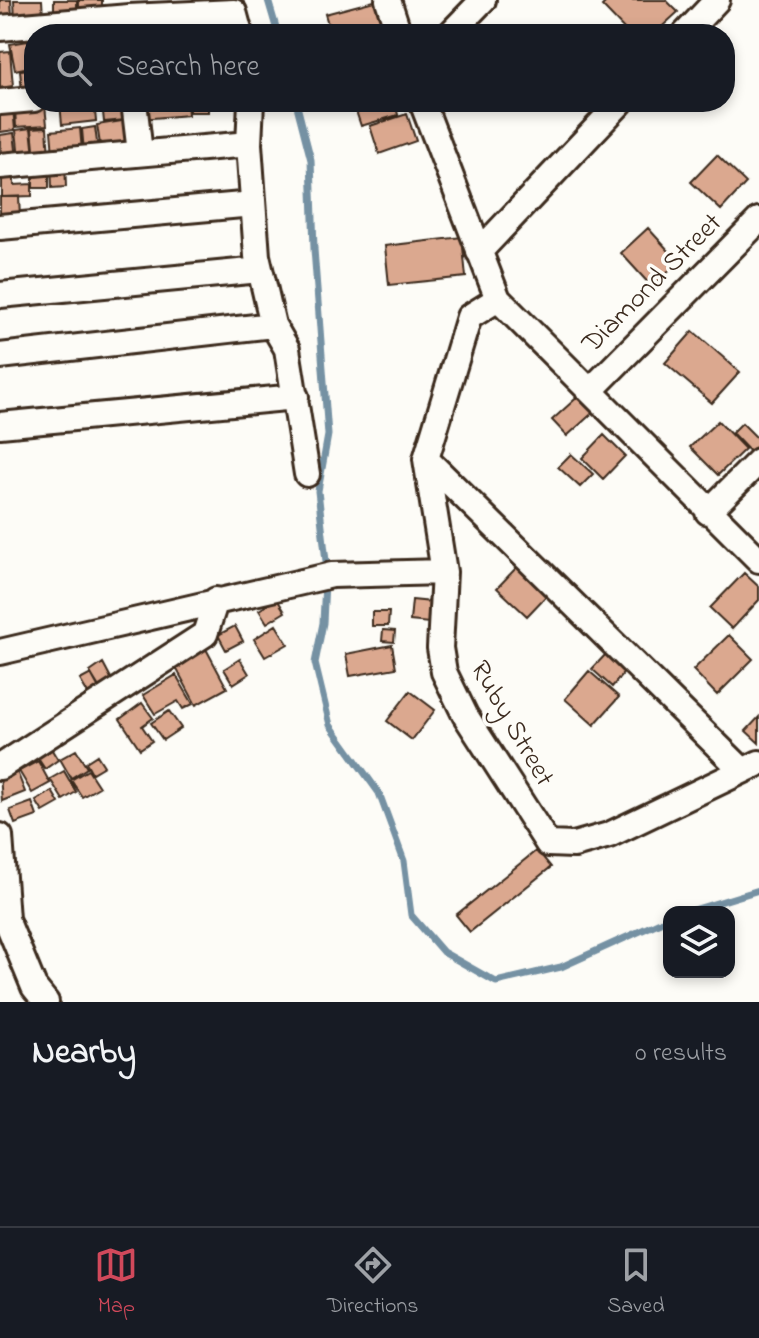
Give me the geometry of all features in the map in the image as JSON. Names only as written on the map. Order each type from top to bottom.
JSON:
[{"type":"street","points":[[388,0],[396,24]]},
{"type":"street","points":[[460,24],[483,0]]},
{"type":"street","points":[[694,24],[717,0]]},
{"type":"street","points":[[0,28],[50,12],[128,17],[234,12],[237,24]]},
{"type":"street","points":[[0,102],[24,100]]},
{"type":"street","points":[[135,112],[140,153]]},
{"type":"street","points":[[251,112],[249,144],[260,270],[273,325],[287,349],[307,474]]},
{"type":"street","points":[[426,112],[498,299],[759,560]]},
{"type":"street","points":[[479,252],[612,112]]},
{"type":"street","points":[[0,166],[249,144]]},
{"type":"street","points":[[0,227],[253,204]]},
{"type":"street","name":"Diamond Street","points":[[590,391],[759,220]]},
{"type":"street","points":[[0,295],[260,270]]},
{"type":"street","name":"Ruby Street","points":[[498,299],[469,317],[426,459],[444,572],[440,648],[444,672],[465,715],[548,844],[574,845],[609,835],[750,766]]},
{"type":"street","points":[[0,356],[273,325]]},
{"type":"street","points":[[0,425],[296,397]]},
{"type":"street","points":[[426,459],[750,766]]},
{"type":"street","points":[[708,512],[759,461]]},
{"type":"street","points":[[0,652],[332,575],[444,572]]},
{"type":"street","points":[[0,767],[205,634],[216,600]]},
{"type":"street","points":[[0,836],[6,919],[34,987],[46,1002]]},
{"type":"building","points":[[0,0],[11,0],[12,18],[0,19]]},
{"type":"building","points":[[14,0],[42,0],[43,17],[15,19]]},
{"type":"building","points":[[54,0],[77,0],[77,16],[54,16]]},
{"type":"building","points":[[79,0],[102,0],[102,14],[79,15]]},
{"type":"building","points":[[378,0],[384,24],[328,24],[325,14]]},
{"type":"building","points":[[608,0],[666,0],[678,12],[665,24],[619,24],[602,6]]},
{"type":"building","points":[[24,42],[24,68],[15,70],[10,44]]},
{"type":"building","points":[[10,51],[13,86],[0,88],[0,52]]},
{"type":"building","points":[[20,70],[24,70],[24,92],[22,92]]},
{"type":"building","points":[[24,106],[24,112],[46,112],[47,125],[16,127],[15,107]]},
{"type":"building","points":[[13,108],[15,130],[0,132],[0,110]]},
{"type":"building","points":[[61,112],[95,112],[96,121],[62,125]]},
{"type":"building","points":[[103,112],[125,112],[125,120],[104,122]]},
{"type":"building","points":[[141,112],[188,112],[188,115],[141,119]]},
{"type":"building","points":[[356,112],[397,112],[398,115],[361,126]]},
{"type":"building","points":[[407,114],[416,141],[379,154],[370,126]]},
{"type":"building","points":[[128,120],[132,147],[101,151],[97,125]]},
{"type":"building","points":[[47,127],[49,157],[35,158],[32,128]]},
{"type":"building","points":[[95,127],[98,150],[84,152],[82,129]]},
{"type":"building","points":[[31,128],[34,156],[19,158],[16,130]]},
{"type":"building","points":[[80,128],[82,151],[53,154],[51,131]]},
{"type":"building","points":[[14,133],[17,158],[1,160],[0,135]]},
{"type":"building","points":[[717,155],[746,183],[721,210],[691,182]]},
{"type":"building","points":[[65,161],[66,187],[52,188],[51,162]]},
{"type":"building","points":[[33,163],[49,163],[49,188],[33,188]]},
{"type":"building","points":[[2,168],[14,168],[14,185],[32,184],[32,196],[2,197]]},
{"type":"building","points":[[0,197],[19,197],[20,217],[0,218]]},
{"type":"building","points":[[648,228],[679,262],[652,287],[621,253]]},
{"type":"building","points":[[462,237],[466,277],[389,285],[385,246]]},
{"type":"building","points":[[693,331],[740,372],[712,403],[665,363]]},
{"type":"building","points":[[582,393],[597,409],[567,436],[552,420]]},
{"type":"building","points":[[718,421],[745,449],[718,475],[690,447]]},
{"type":"building","points":[[742,423],[759,440],[759,454],[755,457],[732,433]]},
{"type":"building","points":[[604,435],[625,456],[603,479],[582,458]]},
{"type":"building","points":[[571,454],[593,474],[580,487],[558,467]]},
{"type":"building","points":[[518,566],[548,594],[527,616],[497,588]]},
{"type":"building","points":[[744,573],[759,587],[759,600],[732,629],[710,608]]},
{"type":"building","points":[[277,599],[285,612],[267,623],[259,610]]},
{"type":"building","points":[[412,600],[431,602],[429,623],[410,621]]},
{"type":"building","points":[[372,612],[389,612],[388,626],[372,626]]},
{"type":"building","points":[[276,625],[288,644],[265,657],[254,639]]},
{"type":"building","points":[[235,626],[243,641],[226,650],[218,635]]},
{"type":"building","points":[[383,630],[395,631],[394,642],[382,641]]},
{"type":"building","points":[[729,635],[753,659],[717,695],[693,670]]},
{"type":"building","points":[[392,645],[396,668],[350,676],[346,654]]},
{"type":"building","points":[[205,647],[227,688],[196,705],[174,664]]},
{"type":"building","points":[[607,653],[626,670],[612,687],[592,669]]},
{"type":"building","points":[[240,659],[249,674],[233,684],[224,669]]},
{"type":"building","points":[[103,663],[113,682],[100,690],[90,672]]},
{"type":"building","points":[[589,671],[619,697],[594,725],[565,699]]},
{"type":"building","points":[[91,674],[105,697],[94,704],[80,680]]},
{"type":"building","points":[[176,675],[193,704],[183,709],[178,701],[155,714],[143,695]]},
{"type":"building","points":[[410,691],[435,710],[412,740],[387,721]]},
{"type":"building","points":[[142,703],[153,718],[142,726],[152,741],[140,749],[120,719]]},
{"type":"building","points":[[169,711],[181,728],[163,740],[151,723]]},
{"type":"building","points":[[759,717],[759,743],[746,731]]},
{"type":"building","points":[[49,745],[58,760],[45,769],[35,754]]},
{"type":"building","points":[[76,750],[87,768],[71,778],[60,759]]},
{"type":"building","points":[[97,755],[104,766],[92,773],[86,762]]},
{"type":"building","points":[[38,761],[50,783],[32,793],[19,771]]},
{"type":"building","points":[[16,769],[25,792],[2,801],[0,775]]},
{"type":"building","points":[[88,770],[99,787],[82,797],[71,780]]},
{"type":"building","points":[[64,771],[76,792],[63,800],[50,779]]},
{"type":"building","points":[[52,791],[59,803],[43,812],[36,801]]},
{"type":"building","points":[[32,802],[37,816],[15,824],[10,810]]},
{"type":"building","points":[[537,850],[551,867],[470,932],[456,915]]},
{"type":"waterway","points":[[268,0],[275,24]]},
{"type":"waterway","points":[[299,112],[311,160],[314,249],[328,435],[318,491],[326,561],[323,623],[315,663],[330,725],[379,793],[404,861],[411,915],[443,952],[496,982],[561,967],[663,921]]},
{"type":"waterway","points":[[707,906],[759,890]]}]
